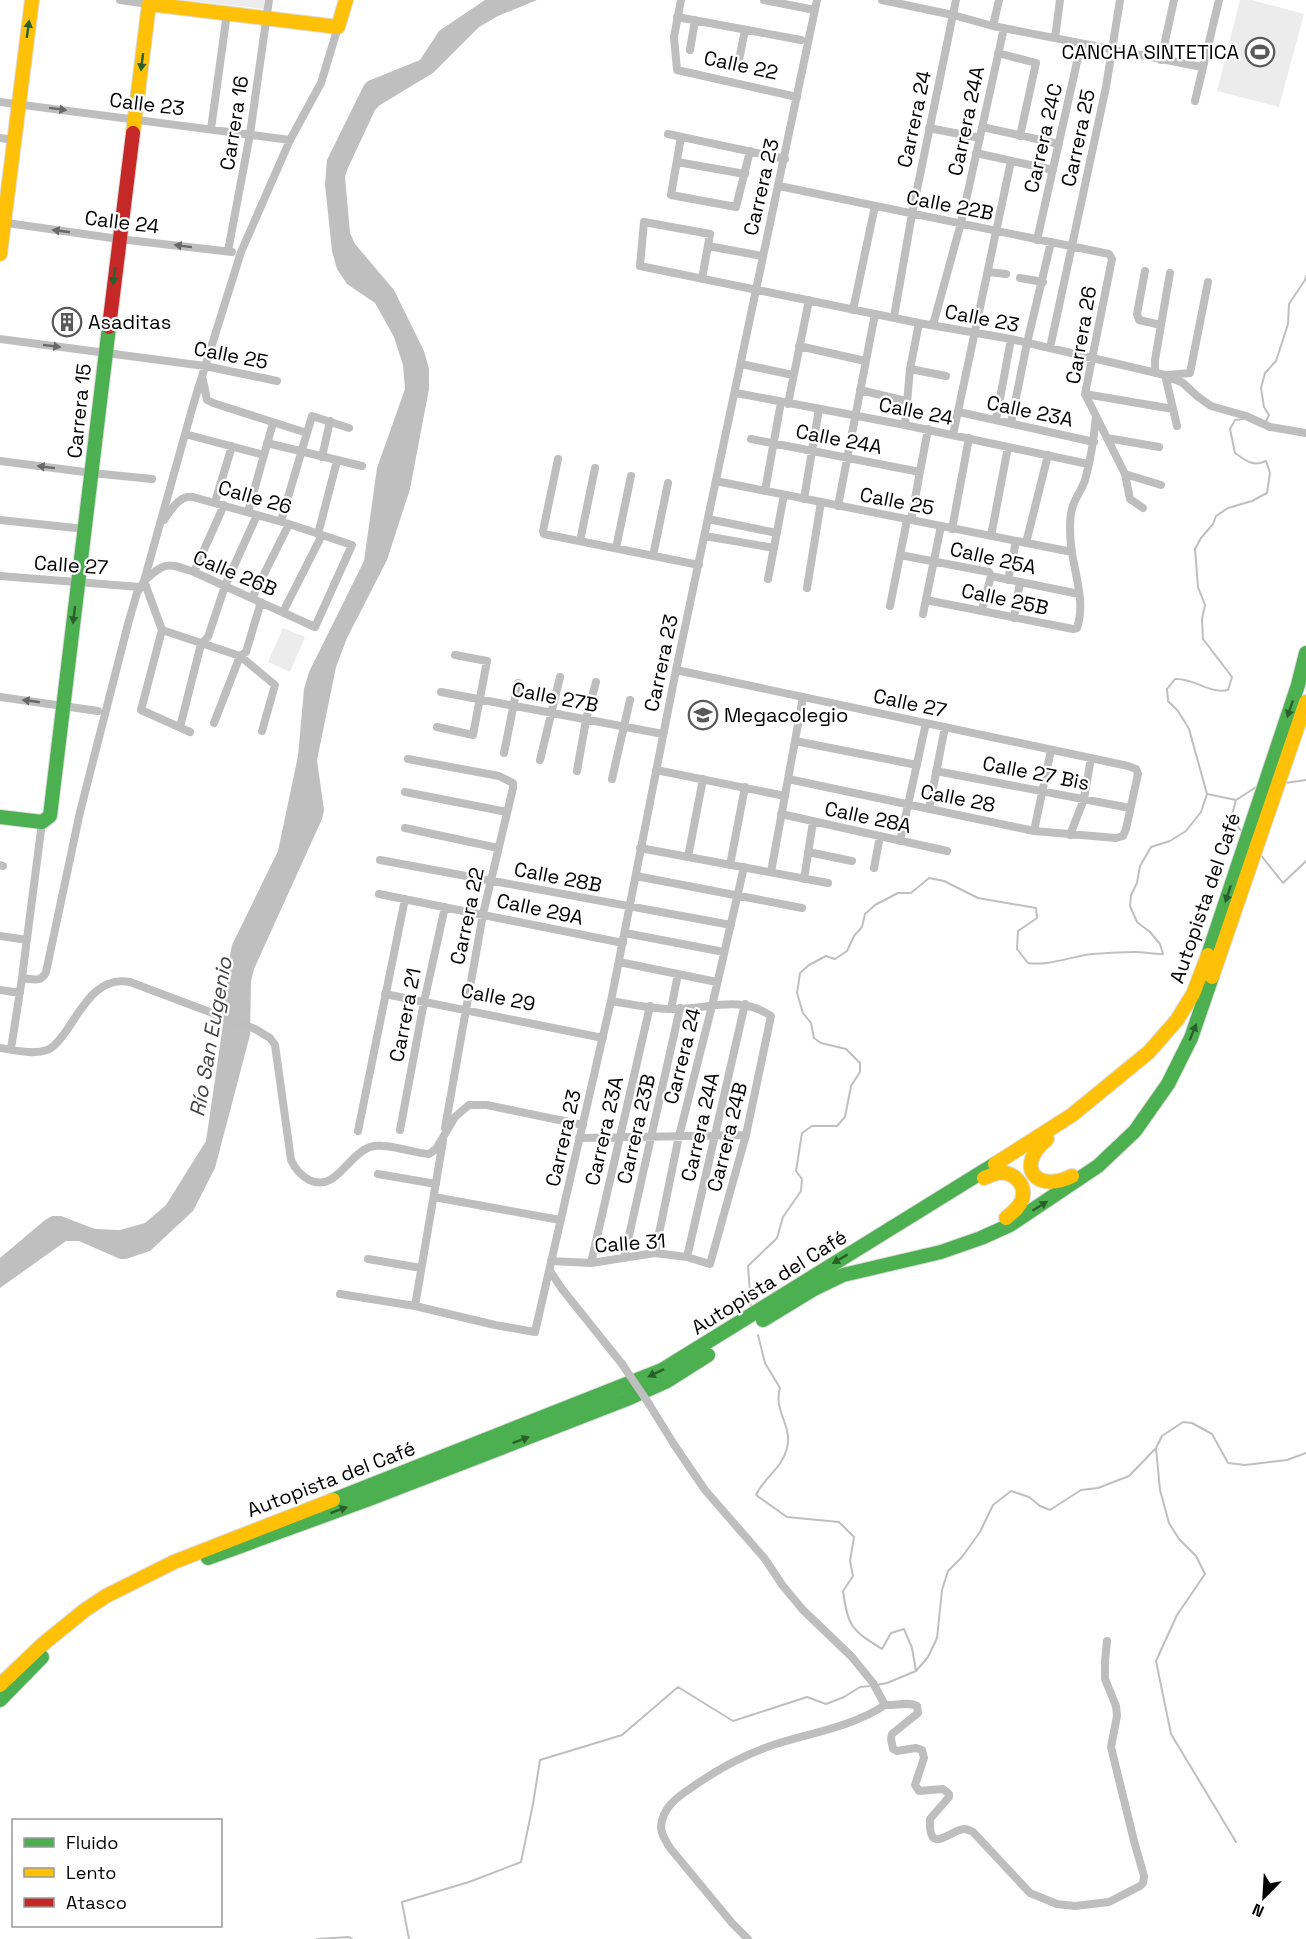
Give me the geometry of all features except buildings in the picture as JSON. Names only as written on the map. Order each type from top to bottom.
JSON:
[{"type":"main road","points":[[0,254],[7,139],[18,104],[32,0]]},
{"type":"main road","points":[[149,4],[267,18],[342,14]]},
{"type":"main road","name":"Carrera 15","points":[[44,822],[51,810],[149,4]]},
{"type":"main road","name":"Autopista del Café","points":[[0,1685],[43,1644],[85,1610],[106,1596],[150,1574],[210,1546],[654,1374],[686,1357],[1072,1115],[1149,1052],[1177,1020],[1193,994],[1298,686],[1306,652]]},
{"type":"main road","name":"Autopista del Café","points":[[0,1700],[66,1636],[137,1590],[219,1554],[401,1487],[652,1388],[814,1289],[843,1275],[941,1252],[981,1238],[1010,1225],[1098,1166],[1126,1141],[1152,1109],[1176,1070],[1198,1020],[1306,702]]},
{"type":"main road","points":[[0,817],[44,822]]},
{"type":"main road","points":[[1149,1052],[1082,1116],[1034,1149],[1029,1164],[1036,1178],[1050,1184],[1057,1184],[1088,1165],[1128,1130],[1164,1089],[1176,1070]]},
{"type":"main road","points":[[876,1239],[920,1218],[996,1173],[1010,1174],[1017,1179],[1023,1191],[1024,1198],[1019,1209],[1000,1222],[884,1265]]},
{"type":"street","points":[[120,0],[149,4]]},
{"type":"street","name":"Carrera 16","points":[[228,251],[250,134],[269,0]]},
{"type":"street","points":[[681,0],[678,17],[801,40]]},
{"type":"street","points":[[764,0],[815,10]]},
{"type":"street","name":"Carrera 23","points":[[415,1306],[535,1332],[612,1001],[676,670],[817,0]]},
{"type":"street","points":[[882,0],[911,3],[993,26],[1202,67]]},
{"type":"street","name":"Carrera 24","points":[[894,317],[912,214],[956,0]]},
{"type":"street","points":[[993,26],[999,0]]},
{"type":"street","points":[[1055,38],[1060,0]]},
{"type":"street","name":"Carrera 25","points":[[1050,348],[1106,87],[1120,0]]},
{"type":"street","points":[[1161,60],[1174,0]]},
{"type":"street","points":[[1195,101],[1219,0]]},
{"type":"street","points":[[211,129],[227,13]]},
{"type":"street","points":[[22,978],[39,980],[46,972],[80,812],[128,624],[160,525],[202,375],[241,252],[290,140],[321,83],[342,14]]},
{"type":"street","name":"Calle 22","points":[[678,17],[674,37],[676,70],[797,97]]},
{"type":"street","points":[[690,50],[695,20]]},
{"type":"street","name":"Carrera 24A","points":[[933,325],[961,223],[1004,28]]},
{"type":"street","points":[[739,60],[746,30]]},
{"type":"street","name":"Carrera 24C","points":[[1038,240],[1081,44]]},
{"type":"street","points":[[998,53],[1036,63],[1020,136]]},
{"type":"street","name":"Calle 23","points":[[0,102],[290,140]]},
{"type":"street","points":[[929,128],[980,138]]},
{"type":"street","points":[[982,128],[1059,144]]},
{"type":"street","points":[[668,134],[785,159]]},
{"type":"street","points":[[681,137],[671,195],[736,207],[750,151]]},
{"type":"street","points":[[976,153],[1053,170]]},
{"type":"street","points":[[953,435],[1011,161]]},
{"type":"street","points":[[677,162],[745,174]]},
{"type":"street","name":"Calle 22B","points":[[779,186],[1109,254],[1112,259]]},
{"type":"street","points":[[854,310],[875,206]]},
{"type":"street","name":"Calle 24","points":[[2,222],[119,239],[241,252]]},
{"type":"street","name":"Calle 23","points":[[708,246],[710,234],[644,222],[640,266],[919,323],[1011,339],[1165,375],[1183,383],[1211,406],[1246,416],[1269,426],[1306,433]]},
{"type":"street","points":[[1011,423],[1051,242]]},
{"type":"street","points":[[702,279],[708,246],[762,256]]},
{"type":"street","name":"Carrera 26","points":[[1112,259],[1085,394],[1125,474],[1130,499],[1143,508]]},
{"type":"street","points":[[1145,271],[1137,314],[1138,320],[1161,325]]},
{"type":"street","points":[[988,272],[1006,274]]},
{"type":"street","points":[[1155,373],[1155,360],[1170,273]]},
{"type":"street","points":[[1020,278],[1043,282]]},
{"type":"street","points":[[1177,426],[1165,375],[1190,373],[1208,282]]},
{"type":"street","points":[[765,491],[809,300]]},
{"type":"street","points":[[838,506],[875,314]]},
{"type":"street","points":[[905,424],[910,369],[919,323]]},
{"type":"street","name":"Calle 25","points":[[0,339],[205,366],[278,381]]},
{"type":"street","points":[[996,420],[1011,339]]},
{"type":"street","points":[[800,346],[866,361]]},
{"type":"street","points":[[741,364],[793,375]]},
{"type":"street","points":[[910,369],[946,376]]},
{"type":"street","points":[[202,375],[207,400],[307,433]]},
{"type":"street","points":[[860,390],[906,401]]},
{"type":"street","name":"Calle 24","points":[[736,393],[905,424],[1088,464]]},
{"type":"street","points":[[1085,394],[1173,410]]},
{"type":"street","points":[[804,499],[819,409]]},
{"type":"street","name":"Calle 23A","points":[[959,412],[1094,442]]},
{"type":"street","points":[[252,598],[285,523],[312,416],[349,428]]},
{"type":"street","points":[[1080,594],[1071,546],[1072,508],[1085,482],[1094,442],[1096,416]]},
{"type":"street","points":[[322,457],[330,421]]},
{"type":"street","points":[[248,512],[273,423]]},
{"type":"street","points":[[890,606],[928,429]]},
{"type":"street","points":[[185,434],[264,455]]},
{"type":"street","points":[[952,529],[969,438]]},
{"type":"street","points":[[1107,438],[1159,447]]},
{"type":"street","name":"Calle 24A","points":[[751,439],[920,472]]},
{"type":"street","points":[[267,443],[337,462],[362,466]]},
{"type":"street","points":[[194,572],[219,504],[232,446]]},
{"type":"street","points":[[991,536],[1008,447]]},
{"type":"street","points":[[1026,543],[1048,455]]},
{"type":"street","points":[[558,459],[543,531],[546,535],[699,564]]},
{"type":"street","points":[[0,461],[152,479]]},
{"type":"street","points":[[283,612],[320,534],[337,462]]},
{"type":"street","points":[[580,541],[595,468]]},
{"type":"street","points":[[1125,474],[1161,485]]},
{"type":"street","points":[[616,548],[631,476]]},
{"type":"street","name":"Calle 25","points":[[716,481],[1072,552]]},
{"type":"street","points":[[653,556],[668,483]]},
{"type":"street","points":[[768,579],[784,495]]},
{"type":"street","name":"Calle 26","points":[[160,525],[174,505],[186,496],[248,512],[352,545],[315,627]]},
{"type":"street","points":[[807,588],[821,502]]},
{"type":"street","points":[[180,727],[201,644],[208,637],[225,586],[258,515]]},
{"type":"street","points":[[0,519],[85,529]]},
{"type":"street","points":[[708,519],[777,533]]},
{"type":"street","points":[[923,614],[941,526]]},
{"type":"street","points":[[705,536],[774,548]]},
{"type":"street","points":[[1008,580],[1016,541]]},
{"type":"street","name":"Calle 25A","points":[[900,555],[989,572],[991,576],[1080,594]]},
{"type":"street","name":"Calle 26B","points":[[142,584],[157,569],[164,565],[173,565],[194,572],[315,627]]},
{"type":"street","name":"Calle 27","points":[[0,576],[142,584]]},
{"type":"street","points":[[982,610],[991,576]]},
{"type":"street","points":[[1014,618],[1020,582]]},
{"type":"street","points":[[142,584],[162,630],[141,710],[190,732]]},
{"type":"street","name":"Calle 25B","points":[[926,600],[1073,629],[1077,628],[1079,622],[1080,594]]},
{"type":"street","points":[[214,723],[240,656],[246,652],[261,602]]},
{"type":"street","points":[[162,630],[240,656],[275,686],[262,731]]},
{"type":"street","points":[[437,728],[473,735],[487,661],[455,655]]},
{"type":"street","name":"Calle 27","points":[[676,670],[1136,768],[1138,774],[1130,808]]},
{"type":"street","points":[[540,760],[560,677]]},
{"type":"street","points":[[577,771],[586,720],[596,682]]},
{"type":"street","points":[[504,753],[518,683]]},
{"type":"street","name":"Calle 27B","points":[[441,692],[663,734]]},
{"type":"street","points":[[0,697],[98,711]]},
{"type":"street","points":[[771,872],[803,697]]},
{"type":"street","points":[[612,778],[630,700]]},
{"type":"street","points":[[900,840],[926,723]]},
{"type":"street","points":[[929,809],[945,727]]},
{"type":"street","points":[[795,741],[917,765]]},
{"type":"street","points":[[1035,831],[1051,750]]},
{"type":"street","points":[[1070,835],[1084,799],[1091,758]]},
{"type":"street","name":"Carrera 22","points":[[408,759],[499,776],[513,783],[483,914],[465,1010],[415,1306]]},
{"type":"street","points":[[656,770],[784,796]]},
{"type":"street","name":"Calle 27 Bis","points":[[936,771],[1130,808]]},
{"type":"street","points":[[688,857],[703,779]]},
{"type":"street","name":"Calle 28","points":[[788,779],[1035,831],[1070,835],[1116,838],[1123,836],[1130,808]]},
{"type":"street","points":[[730,865],[745,788]]},
{"type":"street","points":[[405,792],[507,812]]},
{"type":"street","name":"Calle 28A","points":[[781,814],[947,850]]},
{"type":"street","name":"Carrera 15","points":[[11,1049],[44,822]]},
{"type":"street","points":[[804,879],[813,822]]},
{"type":"street","points":[[405,828],[498,848]]},
{"type":"street","points":[[874,868],[880,836]]},
{"type":"street","points":[[640,848],[828,883]]},
{"type":"street","points":[[808,852],[852,861]]},
{"type":"street","name":"Calle 28B","points":[[380,860],[730,925]]},
{"type":"street","name":"Carrera 24","points":[[656,1253],[679,1136],[744,867]]},
{"type":"street","points":[[636,876],[802,908]]},
{"type":"street","name":"Calle 29A","points":[[379,894],[623,943]]},
{"type":"street","points":[[358,1131],[405,899]]},
{"type":"street","name":"Carrera 21","points":[[400,1130],[445,907]]},
{"type":"street","points":[[625,933],[724,952]]},
{"type":"street","points":[[0,936],[27,940]]},
{"type":"street","points":[[619,962],[717,982]]},
{"type":"street","name":"Carrera 23B","points":[[624,1258],[651,1136],[675,1009],[678,974]]},
{"type":"street","points":[[0,1048],[44,1051],[55,1044],[95,991],[104,984],[114,981],[130,982],[255,1029],[270,1038],[275,1045],[291,1160],[295,1169],[303,1177],[315,1183],[325,1182],[335,1177],[359,1153],[370,1147],[379,1146],[429,1154],[436,1149],[461,1110],[477,1104],[583,1125]]},
{"type":"street","points":[[0,990],[20,993]]},
{"type":"street","name":"Calle 29","points":[[385,994],[603,1038]]},
{"type":"street","points":[[612,1001],[675,1009],[745,1004]]},
{"type":"street","name":"Carrera 24A","points":[[687,1257],[745,1004]]},
{"type":"street","name":"Carrera 24B","points":[[710,1264],[746,1135],[771,1016],[760,1008],[745,1004]]},
{"type":"street","name":"Carrera 23A","points":[[591,1263],[650,1006]]},
{"type":"street","points":[[579,1138],[746,1135]]},
{"type":"street","points":[[378,1174],[436,1184]]},
{"type":"street","points":[[434,1197],[561,1220]]},
{"type":"street","name":"Calle 31","points":[[551,1261],[591,1263],[656,1253],[687,1257],[710,1264]]},
{"type":"street","points":[[368,1259],[421,1268]]},
{"type":"street","points":[[550,1271],[622,1364],[705,1490],[765,1558],[783,1586],[803,1610],[852,1657],[873,1683],[885,1705]]},
{"type":"street","points":[[340,1293],[415,1306]]},
{"type":"street","points":[[748,1939],[732,1923],[670,1848],[662,1835],[663,1817],[669,1806],[677,1797],[716,1770],[754,1752],[864,1718],[885,1705],[912,1704],[917,1706],[918,1713],[892,1734],[891,1739],[893,1749],[897,1751],[916,1748],[922,1750],[924,1758],[915,1785],[918,1791],[943,1789],[949,1794],[949,1797],[930,1819],[932,1836],[937,1840],[966,1828],[973,1832],[1030,1893],[1057,1904],[1075,1906],[1109,1902],[1140,1886],[1144,1876],[1111,1747],[1117,1716],[1116,1706],[1105,1679],[1104,1661],[1107,1641]]},
{"type":"shaded area","points":[[183,0],[264,0],[264,9]]},
{"type":"shaded area","name":"Río San Eugenio","points":[[485,0],[537,0],[498,16],[479,27],[433,73],[380,105],[375,110],[345,177],[350,233],[355,244],[394,290],[424,351],[429,369],[429,389],[410,489],[387,560],[347,638],[336,667],[317,760],[324,810],[322,819],[254,969],[251,981],[250,1035],[215,1168],[193,1211],[150,1251],[120,1259],[79,1241],[66,1241],[0,1288],[0,1258],[52,1216],[61,1216],[95,1229],[120,1230],[145,1223],[166,1205],[206,1141],[232,945],[278,851],[298,756],[304,689],[309,672],[364,561],[377,468],[405,389],[403,365],[394,337],[375,303],[347,284],[337,269],[332,251],[325,185],[327,160],[364,85],[368,81],[420,60],[439,31]]},
{"type":"shaded area","name":"CANCHA SINTETICA","points":[[1240,0],[1252,0],[1304,14],[1279,107],[1217,91]]},
{"type":"shaded area","points":[[283,628],[305,637],[290,672],[268,662]]},
{"type":"waterway","points":[[1265,423],[1269,415],[1264,407],[1261,388],[1265,373],[1276,361],[1288,324],[1289,304],[1306,276]]},
{"type":"waterway","points":[[751,1306],[748,1266],[777,1238],[783,1217],[801,1191],[802,1179],[796,1171],[802,1133],[812,1126],[837,1126],[845,1117],[851,1086],[860,1072],[860,1063],[846,1049],[821,1043],[814,1038],[811,1023],[803,1013],[797,993],[800,973],[826,956],[835,959],[847,951],[854,936],[862,927],[865,914],[875,905],[898,893],[911,893],[929,878],[944,881],[978,898],[1036,908],[1037,918],[1018,931],[1017,949],[1028,963],[1053,962],[1103,953],[1163,954],[1160,944],[1137,922],[1130,906],[1131,895],[1137,883],[1140,866],[1151,847],[1170,841],[1186,831],[1201,812],[1207,794],[1189,729],[1178,711],[1168,701],[1167,689],[1175,679],[1182,679],[1214,690],[1228,690],[1232,677],[1203,639],[1202,619],[1205,605],[1198,587],[1195,549],[1216,516],[1228,508],[1252,501],[1267,493],[1270,473],[1266,461],[1253,463],[1235,453],[1230,429],[1235,420],[1243,419]]},
{"type":"waterway","points":[[1285,783],[1306,780]]},
{"type":"waterway","points":[[1207,794],[1236,800],[1258,786]]},
{"type":"waterway","points":[[1236,800],[1231,818],[1243,833]]},
{"type":"waterway","points":[[1260,854],[1283,883],[1306,861]]},
{"type":"waterway","points":[[758,1335],[765,1363],[780,1388],[779,1404],[788,1440],[781,1462],[756,1495],[787,1517],[839,1522],[854,1537],[850,1561],[853,1576],[843,1591],[850,1621],[858,1632],[882,1649],[891,1633],[904,1629],[912,1648],[916,1671]]},
{"type":"waterway","points":[[876,1685],[916,1671],[928,1657],[937,1638],[942,1590],[948,1571],[962,1557],[980,1532],[993,1505],[1011,1491],[1029,1497],[1040,1506],[1050,1510],[1081,1490],[1098,1488],[1129,1476],[1156,1448],[1162,1436],[1183,1422],[1192,1423],[1212,1434],[1228,1463],[1245,1465],[1287,1460],[1306,1453]]},
{"type":"waterway","points":[[1156,1448],[1160,1490],[1169,1523],[1179,1539],[1196,1556],[1205,1574],[1177,1615],[1156,1661],[1171,1734],[1236,1842]]},
{"type":"waterway","points":[[409,1939],[402,1902],[469,1882],[521,1862],[540,1760],[622,1735],[678,1687],[733,1721],[807,1697],[826,1704],[860,1687],[870,1686]]},
{"type":"waterway","points":[[317,1939],[349,1937],[352,1939]]},
{"type":"traffic: fast","points":[[0,817],[42,822],[50,816],[109,327]]},
{"type":"traffic: fast","points":[[1208,955],[1298,685],[1306,653]]},
{"type":"traffic: fast","points":[[763,1320],[814,1289],[843,1275],[941,1252],[1010,1225],[1098,1166],[1135,1131],[1168,1084],[1191,1038],[1212,977]]},
{"type":"traffic: fast","points":[[333,1500],[662,1370],[995,1164]]},
{"type":"traffic: fast","points":[[208,1558],[372,1498],[627,1399],[667,1381],[708,1355]]},
{"type":"traffic: fast","points":[[0,1700],[42,1657]]},
{"type":"traffic: slow","points":[[0,254],[32,0]]},
{"type":"traffic: slow","points":[[133,133],[149,4],[338,27],[346,0]]},
{"type":"traffic: slow","points":[[1212,977],[1306,702]]},
{"type":"traffic: slow","points":[[995,1164],[1072,1115],[1149,1052],[1177,1020],[1193,994],[1208,955]]},
{"type":"traffic: slow","points":[[1047,1139],[1037,1149],[1032,1159],[1031,1167],[1034,1174],[1048,1182],[1072,1176]]},
{"type":"traffic: slow","points":[[984,1178],[996,1173],[1004,1173],[1014,1176],[1021,1184],[1022,1200],[1006,1218]]},
{"type":"traffic: slow","points":[[0,1685],[43,1644],[106,1596],[174,1562],[333,1500]]},
{"type":"traffic: jam","points":[[109,327],[133,133]]},
{"type":"place","name":"CANCHA SINTETICA","points":[[1260,52]]},
{"type":"place","name":"Asaditas","points":[[67,322]]},
{"type":"place","name":"Megacolegio","points":[[703,715]]}]
